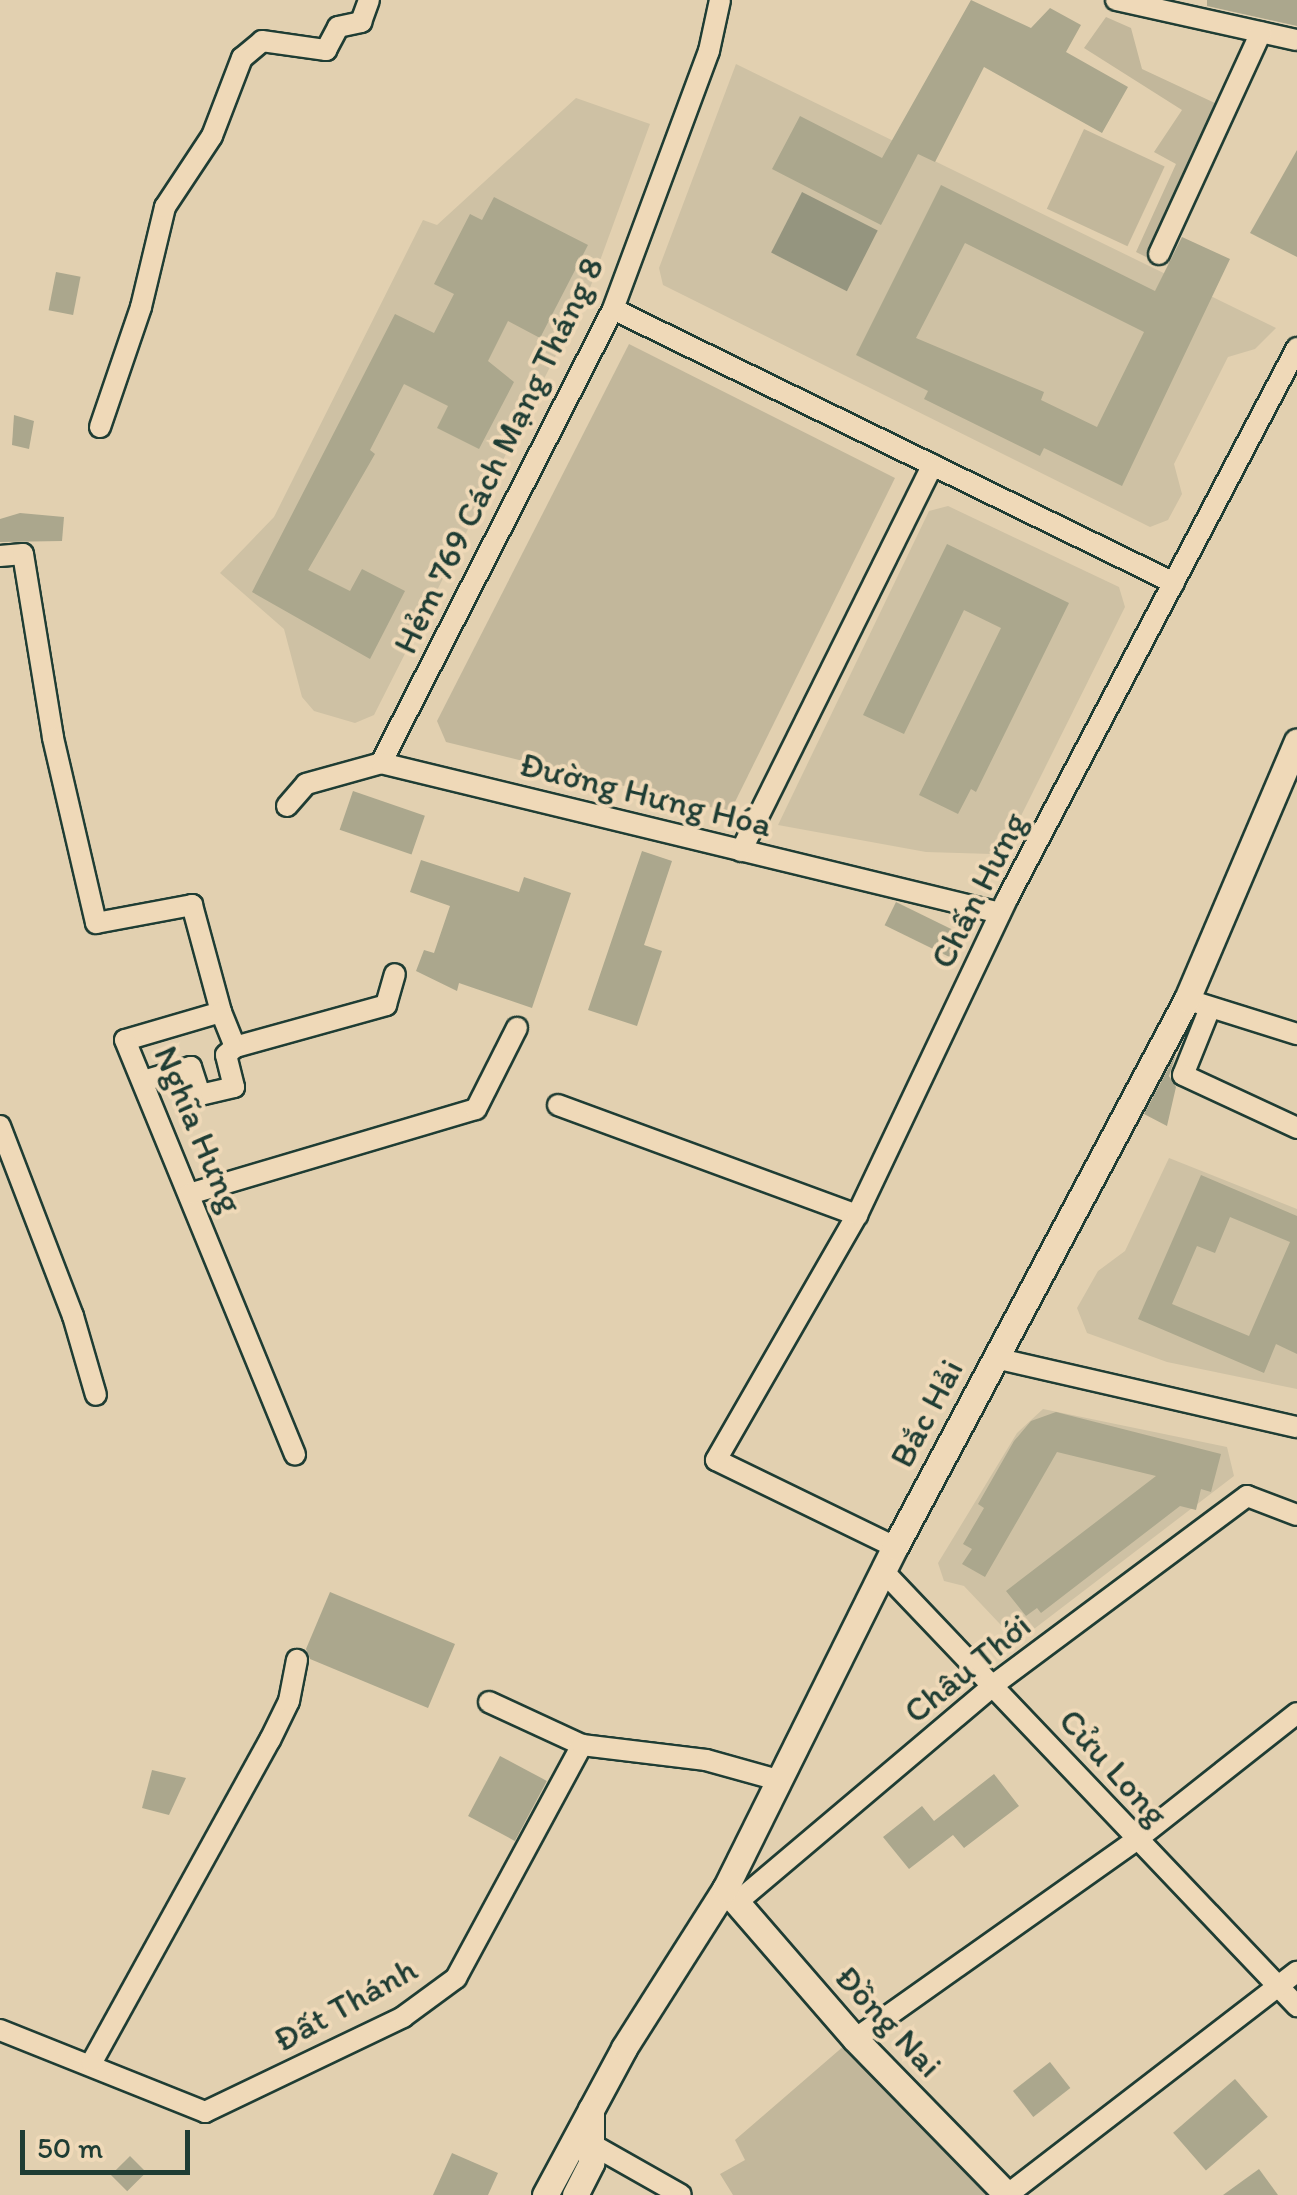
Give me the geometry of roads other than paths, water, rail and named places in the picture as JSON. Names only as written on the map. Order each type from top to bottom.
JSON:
[{"type":"street","points":[[100,428],[140,307],[165,207],[212,136],[242,58],[262,41],[326,50],[338,27],[361,22],[369,0]]},
{"type":"street","name":"Hẻm 769 Cách Mạng Tháng 8","points":[[381,763],[612,309],[708,51],[720,0]]},
{"type":"street","points":[[1116,0],[1297,40]]},
{"type":"street","points":[[1159,254],[1261,32]]},
{"type":"street","points":[[612,309],[1174,583]]},
{"type":"street","name":"Chấn Hưng","points":[[894,1547],[716,1460],[857,1214],[1000,914],[1297,348]]},
{"type":"street","points":[[742,851],[933,465]]},
{"type":"street","name":"Nghĩa Hưng","points":[[0,556],[24,554],[53,738],[96,923],[192,905],[221,1012],[126,1040],[295,1454]]},
{"type":"street","name":"Bắc Hải","points":[[545,2195],[591,2104],[731,1896],[778,1780],[894,1547],[995,1358],[1198,1004],[1297,740]]},
{"type":"street","name":"Đường Hưng Hóa","points":[[287,806],[306,784],[381,763],[1000,914]]},
{"type":"street","points":[[143,1081],[190,1068],[200,1095],[234,1087],[226,1055],[235,1047],[386,1005],[396,974]]},
{"type":"street","points":[[1297,1034],[1198,1004],[1183,1076],[1297,1128]]},
{"type":"street","points":[[221,1012],[235,1047]]},
{"type":"street","points":[[189,1194],[476,1109],[516,1028]]},
{"type":"street","points":[[558,1105],[857,1214]]},
{"type":"street","points":[[0,1126],[73,1316],[96,1395]]},
{"type":"street","points":[[995,1358],[1297,1427]]},
{"type":"street","name":"Châu Thới","points":[[731,1896],[996,1683],[1246,1496],[1297,1516]]},
{"type":"street","name":"Cửu Long","points":[[883,1571],[996,1683],[1135,1841],[1297,2006]]},
{"type":"street","points":[[92,2062],[276,1727],[296,1660]]},
{"type":"street","points":[[489,1702],[582,1744],[706,1760],[778,1780]]},
{"type":"street","points":[[854,2039],[1135,1841],[1297,1713]]},
{"type":"street","name":"Đất Thánh","points":[[0,2030],[92,2062],[205,2112],[402,2017],[456,1978],[582,1744]]},
{"type":"street","name":"Đồng Nai","points":[[731,1896],[854,2039],[1007,2195]]},
{"type":"street","points":[[1007,2195],[1297,1972]]},
{"type":"street","points":[[575,2195],[591,2163],[591,2104]]},
{"type":"street","points":[[591,2144],[681,2195]]}]
